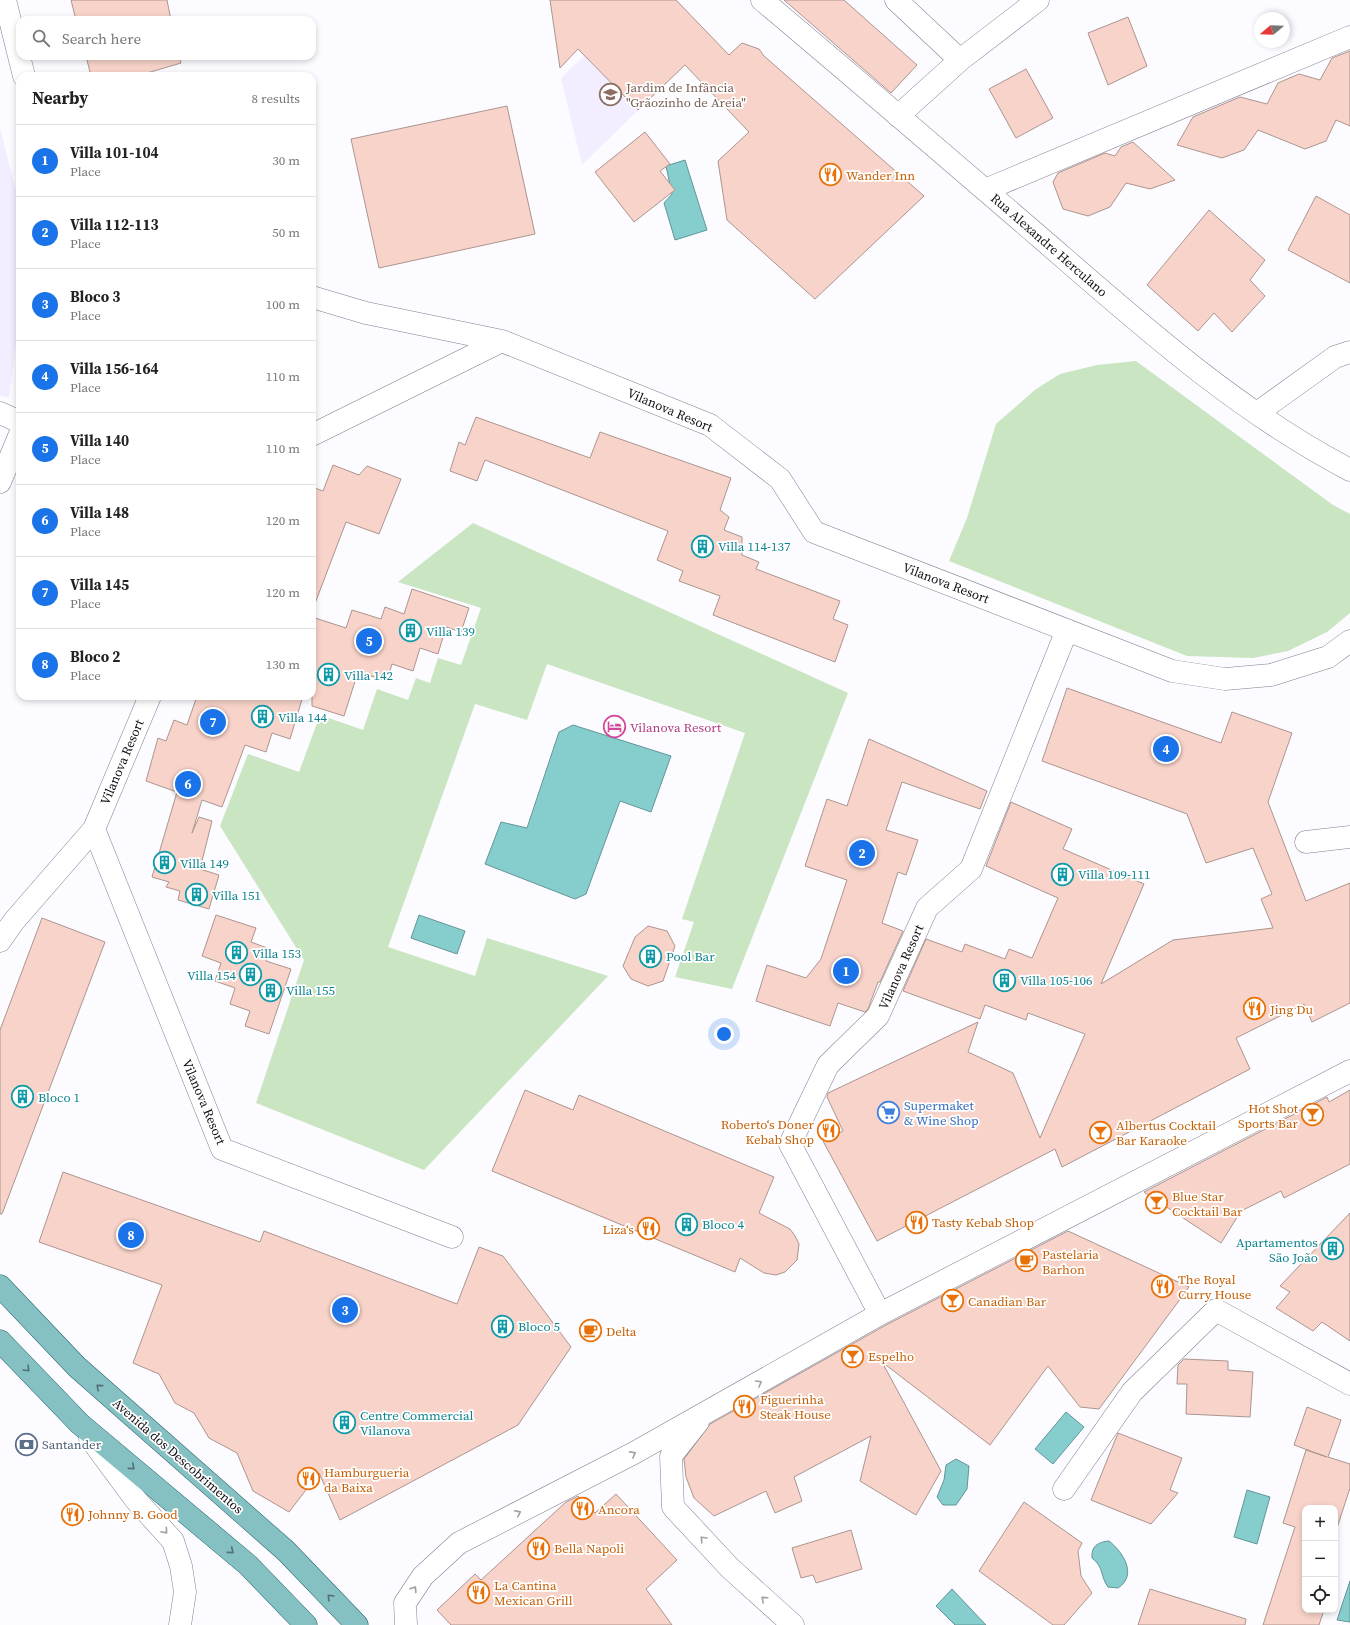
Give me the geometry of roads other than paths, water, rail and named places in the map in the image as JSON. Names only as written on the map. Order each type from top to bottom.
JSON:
[{"type":"main road","name":"Avenida dos Descobrimentos","points":[[0,1286],[77,1367],[286,1551],[357,1625]]},
{"type":"main road","points":[[0,1341],[80,1424],[248,1565],[306,1625]]},
{"type":"street","points":[[4,0],[16,46]]},
{"type":"street","name":"Rua Alexandre Herculano","points":[[762,0],[986,190],[1173,352],[1257,413],[1325,457],[1350,470]]},
{"type":"street","points":[[896,0],[960,60]]},
{"type":"street","points":[[898,116],[960,60],[1038,0]]},
{"type":"street","points":[[986,190],[1350,37]]},
{"type":"street","points":[[20,60],[23,72]]},
{"type":"street","name":"Vilanova Resort","points":[[316,298],[366,313],[502,341],[710,425],[780,479],[814,532],[1172,671],[1225,679],[1271,675],[1328,657],[1350,641]]},
{"type":"street","points":[[316,433],[502,341]]},
{"type":"street","points":[[1257,413],[1335,357],[1350,352]]},
{"type":"street","points":[[0,413],[16,420]]},
{"type":"street","points":[[0,482],[16,444]]},
{"type":"street","name":"Vilanova Resort","points":[[880,1314],[790,1144],[828,1065],[878,1016],[927,908],[971,869],[1067,630]]},
{"type":"street","name":"Vilanova Resort","points":[[0,941],[14,921],[94,829],[148,700]]},
{"type":"street","name":"Vilanova Resort","points":[[94,829],[222,1149],[452,1237]]},
{"type":"street","points":[[1306,842],[1350,837]]},
{"type":"street","points":[[406,1625],[405,1604],[423,1576],[459,1543],[634,1453],[880,1314],[1350,1071]]},
{"type":"street","points":[[1064,1489],[1132,1392],[1216,1310],[1350,1384]]},
{"type":"street","points":[[705,1413],[671,1456],[672,1507],[730,1568],[793,1625]]},
{"type":"street","points":[[80,1424],[135,1499],[173,1541],[181,1566],[185,1592],[180,1625]]},
{"type":"water","points":[[685,160],[707,230],[675,240],[664,203],[672,194],[666,166]]},
{"type":"water","points":[[573,725],[671,756],[651,812],[620,801],[586,894],[575,899],[485,864],[501,822],[527,828],[559,732]]},
{"type":"water","points":[[419,915],[465,931],[457,954],[411,938]]},
{"type":"water","points":[[1066,1412],[1084,1427],[1053,1464],[1035,1449]]},
{"type":"water","points":[[956,1459],[969,1466],[967,1489],[956,1505],[943,1505],[937,1497],[944,1480],[946,1465]]},
{"type":"water","points":[[1247,1490],[1270,1497],[1257,1544],[1234,1537]]},
{"type":"water","points":[[1109,1541],[1123,1557],[1128,1570],[1124,1583],[1118,1588],[1108,1587],[1100,1568],[1096,1561],[1092,1558],[1093,1550],[1096,1545]]},
{"type":"water","points":[[1350,1581],[1350,1622],[1337,1620]]},
{"type":"water","points":[[952,1589],[986,1625],[955,1625],[936,1606]]},
{"type":"place","name":"Jardim de Infância \"Grãozinho de Areia\"","points":[[610,94]]},
{"type":"place","name":"Wander Inn","points":[[830,175]]},
{"type":"place","name":"Villa 114-137","points":[[702,546]]},
{"type":"place","name":"Villa 139","points":[[411,631]]},
{"type":"place","name":"Villa 140","points":[[369,641]]},
{"type":"place","name":"Villa 142","points":[[329,675]]},
{"type":"place","name":"Villa 144","points":[[262,717]]},
{"type":"place","name":"Villa 145","points":[[213,722]]},
{"type":"place","name":"Vilanova Resort","points":[[615,727]]},
{"type":"place","name":"Villa 156-164","points":[[1166,749]]},
{"type":"place","name":"Villa 148","points":[[188,784]]},
{"type":"place","name":"Villa 112-113","points":[[862,853]]},
{"type":"place","name":"Villa 149","points":[[165,863]]},
{"type":"place","name":"Villa 109-111","points":[[1062,874]]},
{"type":"place","name":"Villa 151","points":[[196,895]]},
{"type":"place","name":"Villa 153","points":[[236,953]]},
{"type":"place","name":"Pool Bar","points":[[650,956]]},
{"type":"place","name":"Villa 101-104","points":[[846,971]]},
{"type":"place","name":"Villa 154","points":[[251,975]]},
{"type":"place","name":"Villa 105-106","points":[[1005,980]]},
{"type":"place","name":"Villa 155","points":[[270,990]]},
{"type":"place","name":"Jing Du","points":[[1255,1009]]},
{"type":"place","name":"Bloco 1","points":[[23,1097]]},
{"type":"place","name":"Supermaket & Wine Shop","points":[[888,1112]]},
{"type":"place","name":"Hot Shot Sports Bar","points":[[1313,1115]]},
{"type":"place","name":"Roberto‘s Doner Kebab Shop","points":[[829,1131]]},
{"type":"place","name":"Albertus Cocktail Bar Karaoke","points":[[1100,1132]]},
{"type":"place","name":"Blue Star Cocktail Bar","points":[[1156,1203]]},
{"type":"place","name":"Tasty Kebab Shop","points":[[916,1222]]},
{"type":"place","name":"Bloco 4","points":[[687,1224]]},
{"type":"place","name":"Liza‘s","points":[[649,1229]]},
{"type":"place","name":"Bloco 2","points":[[131,1235]]},
{"type":"place","name":"Apartamentos São João","points":[[1333,1249]]},
{"type":"place","name":"Pastelaria Barhon","points":[[1026,1261]]},
{"type":"place","name":"The Royal Curry House","points":[[1162,1286]]},
{"type":"place","name":"Canadian Bar","points":[[953,1301]]},
{"type":"place","name":"Bloco 3","points":[[345,1310]]},
{"type":"place","name":"Bloco 5","points":[[502,1326]]},
{"type":"place","name":"Delta","points":[[591,1331]]},
{"type":"place","name":"Espelho","points":[[852,1356]]},
{"type":"place","name":"Figuerinha Steak House","points":[[744,1406]]},
{"type":"place","name":"Centre Commercial Vilanova","points":[[344,1422]]},
{"type":"place","name":"Santander","points":[[27,1444]]},
{"type":"place","name":"Hamburgueria da Baixa","points":[[309,1479]]},
{"type":"place","name":"Ancora","points":[[582,1509]]},
{"type":"place","name":"Johnny B. Good","points":[[73,1514]]},
{"type":"place","name":"Bella Napoli","points":[[538,1548]]},
{"type":"place","name":"La Cantina Mexican Grill","points":[[478,1592]]}]
